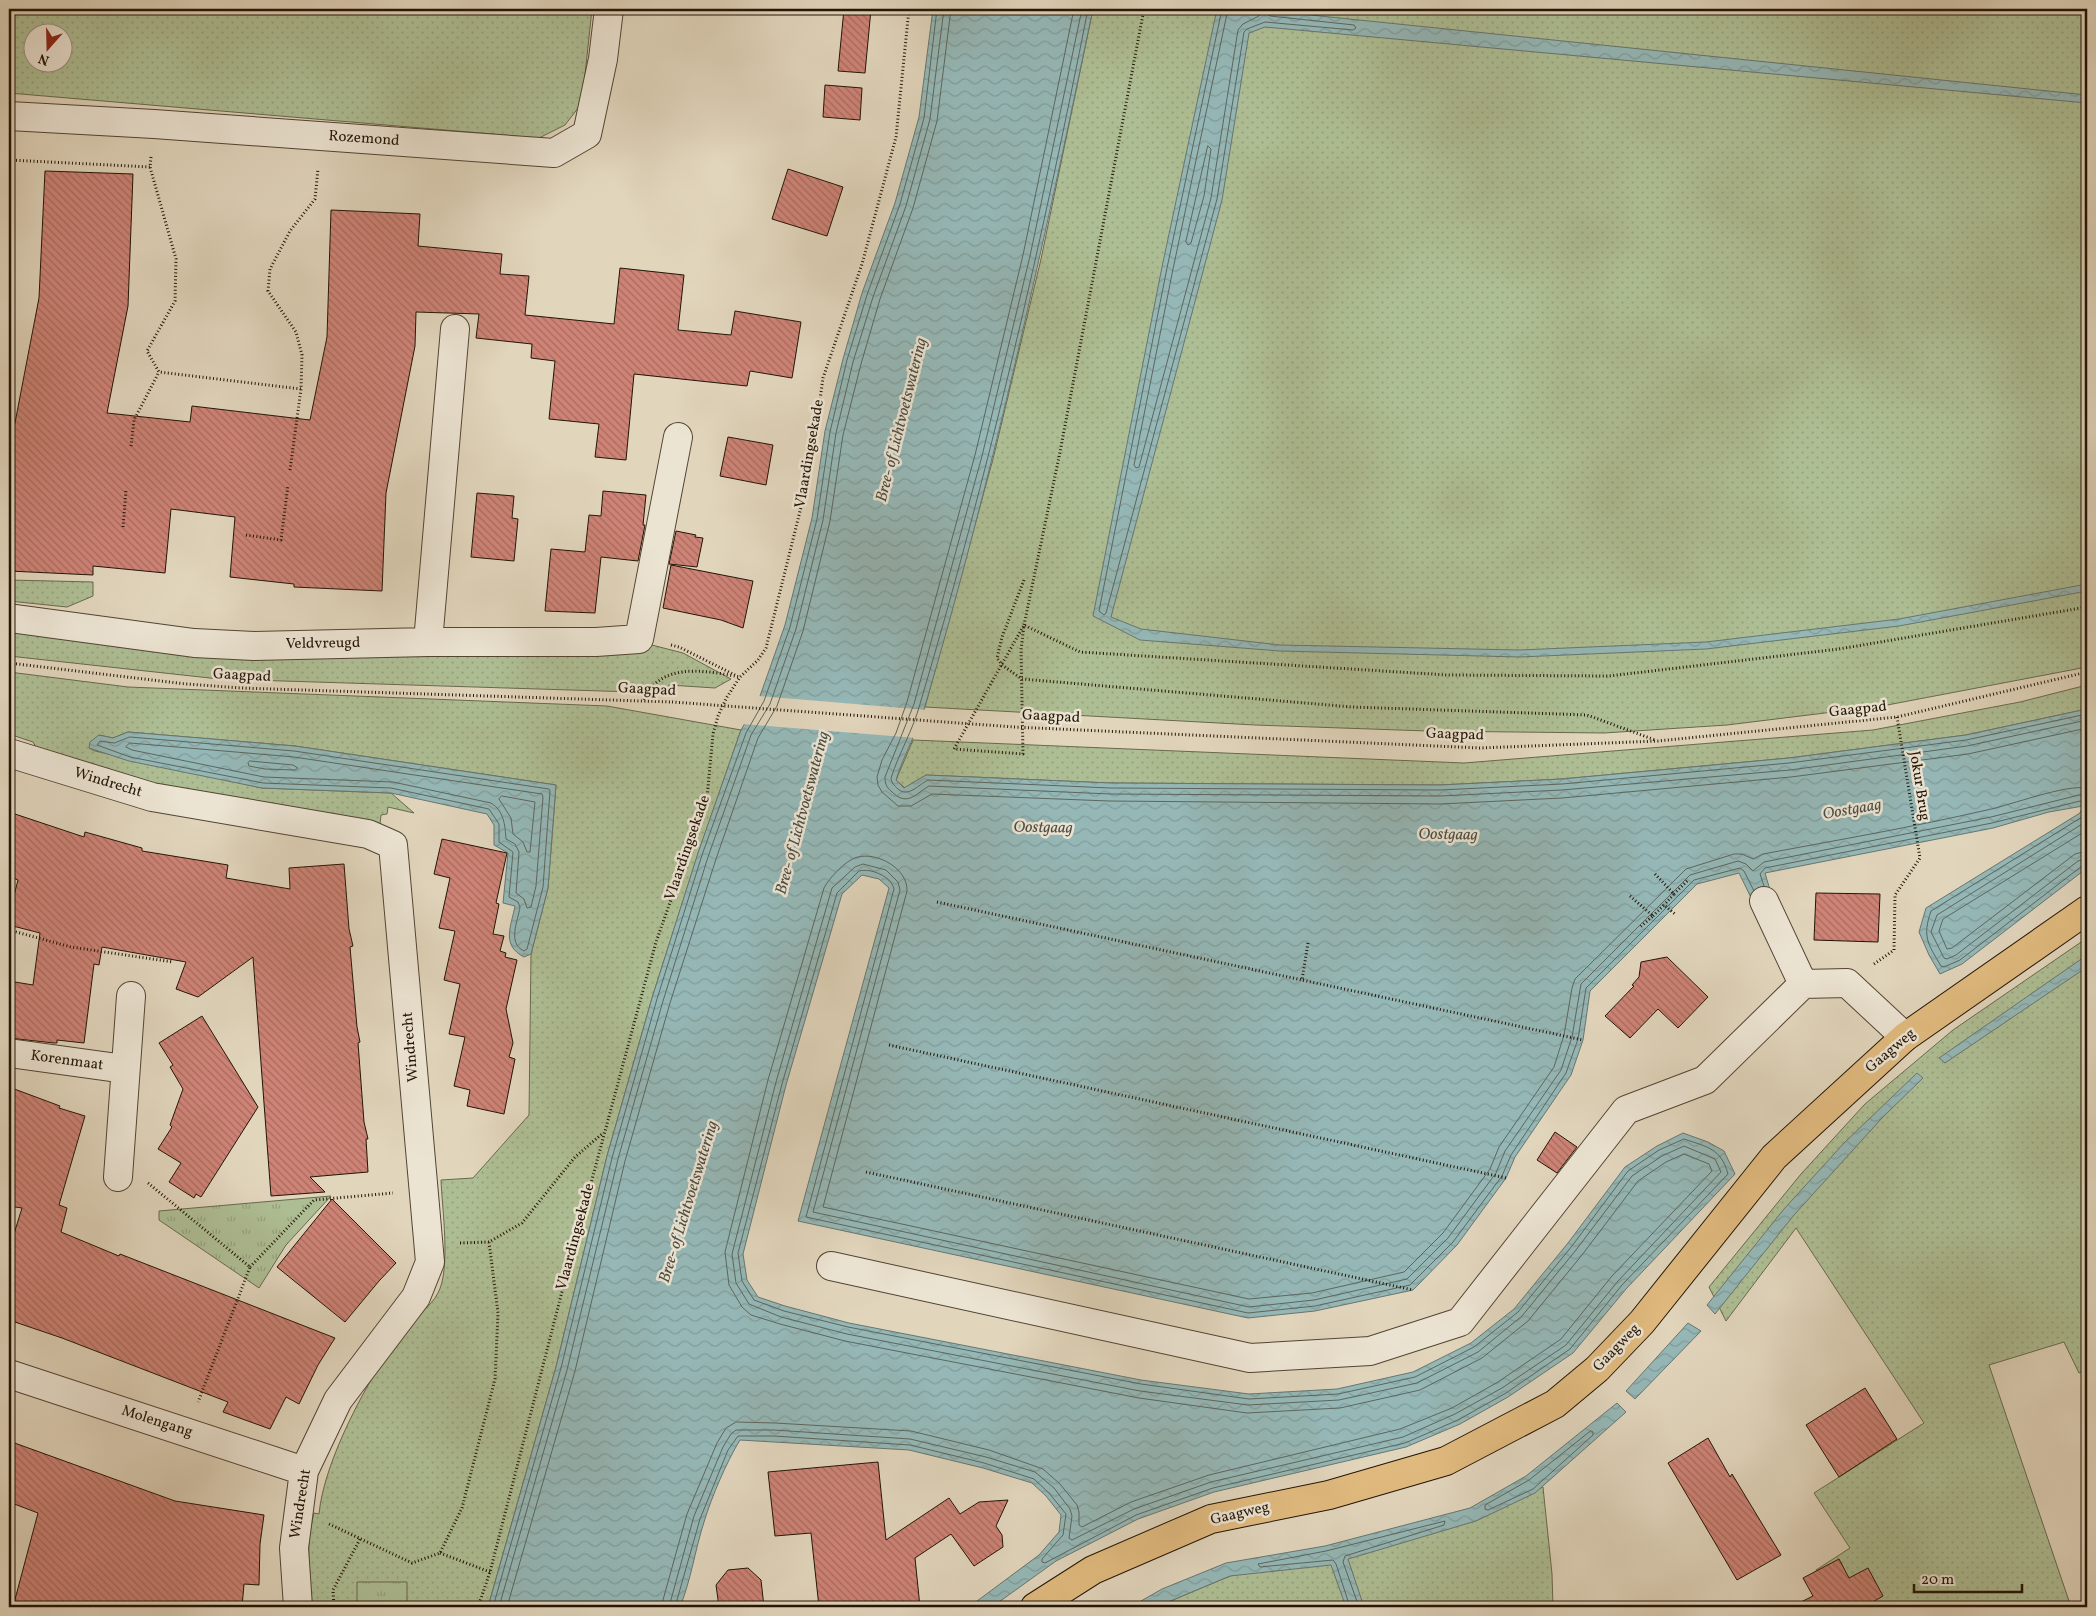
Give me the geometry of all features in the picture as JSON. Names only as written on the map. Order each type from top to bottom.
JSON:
[{"type":"main road","name":"Gaagweg","points":[[1035,1607],[1094,1570],[1211,1519],[1329,1495],[1446,1461],[1555,1404],[1597,1369],[1642,1322],[1774,1157],[1905,1037],[2087,910]]},
{"type":"street","name":"Rozemond","points":[[9,116],[154,124],[554,153],[586,134],[603,59],[609,9]]},
{"type":"street","points":[[428,642],[455,329]]},
{"type":"street","points":[[640,639],[678,437]]},
{"type":"street","name":"Veldvreugd","points":[[9,618],[203,643],[254,646],[428,642],[596,642],[640,639]]},
{"type":"street","name":"Windrecht","points":[[9,753],[152,796],[368,834],[393,845],[430,1262],[416,1297],[338,1400],[304,1471],[294,1548],[298,1607]]},
{"type":"street","points":[[1764,901],[1803,984]]},
{"type":"street","points":[[831,1266],[1250,1358],[1370,1351],[1460,1322],[1626,1110],[1705,1080],[1803,984],[1848,983],[1905,1037]]},
{"type":"street","name":"Korenmaat","points":[[118,1177],[131,996]]},
{"type":"street","name":"Korenmaat","points":[[9,1053],[125,1069]]},
{"type":"street","name":"Molengang","points":[[9,1374],[304,1471]]},
{"type":"path","name":"Vlaardingsekade","points":[[478,1607],[490,1572],[604,1133],[656,942],[689,843],[707,798],[713,734],[718,716],[740,677],[758,660],[766,648],[810,471],[823,378],[862,264],[896,138],[909,9]]},
{"type":"path","points":[[1024,625],[954,749],[1023,754],[1021,650],[1024,625],[1067,414],[1144,9]]},
{"type":"path","points":[[154,124],[150,167],[176,259],[175,301],[147,351],[159,372]]},
{"type":"path","points":[[290,470],[301,390],[302,354],[296,332],[268,291],[270,269],[290,231],[315,199],[321,136]]},
{"type":"path","points":[[9,160],[150,167]]},
{"type":"path","points":[[159,372],[301,390]]},
{"type":"path","points":[[131,446],[134,420],[159,372]]},
{"type":"path","points":[[246,535],[281,540],[288,485]]},
{"type":"path","points":[[123,527],[126,490]]},
{"type":"path","points":[[1024,580],[1002,637],[997,658],[1002,665],[1022,679],[1352,707],[1587,715],[1658,741]]},
{"type":"path","points":[[1024,625],[1080,652],[1447,675],[1609,676],[1839,649],[2087,607]]},
{"type":"path","points":[[640,639],[679,647],[740,677]]},
{"type":"path","name":"Gaagpad","points":[[9,663],[186,684],[241,688],[644,700],[1014,727],[1480,748],[1658,741],[1898,717],[2087,672]]},
{"type":"path","points":[[644,700],[652,687],[663,678],[685,671],[709,671],[740,677]]},
{"type":"path","name":"Jokur Brug","points":[[1848,983],[1894,950],[1894,895],[1920,858],[1898,717]]},
{"type":"path","points":[[1655,874],[1674,894]]},
{"type":"path","points":[[1639,928],[1688,880]]},
{"type":"path","points":[[1630,896],[1653,916]]},
{"type":"path","points":[[937,902],[1583,1040]]},
{"type":"path","points":[[1664,905],[1675,914]]},
{"type":"path","points":[[9,930],[70,947],[174,962]]},
{"type":"path","points":[[1302,980],[1308,943]]},
{"type":"path","points":[[889,1045],[1506,1178]]},
{"type":"path","points":[[429,1243],[489,1242],[522,1223],[575,1157],[604,1133]]},
{"type":"path","points":[[866,1172],[1413,1290]]},
{"type":"path","points":[[118,1177],[150,1183],[250,1267]]},
{"type":"path","points":[[186,1431],[250,1267],[314,1200],[424,1190]]},
{"type":"path","points":[[440,1553],[462,1508],[495,1379],[498,1313],[489,1242]]},
{"type":"path","points":[[299,1509],[412,1563],[440,1553],[490,1572]]},
{"type":"path","points":[[334,1607],[334,1590],[360,1539]]},
{"type":"green space","points":[[9,9],[592,9],[582,103],[565,125],[539,138],[9,93]]},
{"type":"green space","points":[[1093,9],[2087,9],[2087,667],[1882,706],[1727,725],[1604,733],[1428,731],[1255,725],[925,707],[993,459],[1041,259]]},
{"type":"green space","points":[[9,580],[93,582],[93,596],[67,607],[9,601]]},
{"type":"green space","points":[[9,632],[644,643],[683,653],[731,679],[715,688],[669,685],[666,693],[219,679],[9,656]]},
{"type":"green space","points":[[9,672],[128,687],[607,706],[741,730],[698,854],[652,998],[607,1156],[556,1367],[488,1607],[308,1607],[309,1533],[314,1513],[319,1514],[329,1469],[363,1395],[402,1332],[431,1303],[438,1293],[442,1282],[445,1254],[441,1180],[473,1178],[529,1115],[531,954],[548,888],[556,785],[295,746],[128,732],[113,738],[99,735],[89,748],[95,751],[262,788],[391,793],[414,813],[388,807],[387,814],[381,815],[380,824],[166,788],[40,754],[33,742],[9,734]]},
{"type":"green space","points":[[2087,685],[2087,709],[1966,735],[1789,758],[1562,779],[1440,785],[1110,783],[926,775],[905,788],[896,780],[913,740],[1464,763],[1873,730],[2020,702]]},
{"type":"green space","points":[[2087,938],[2087,1369],[2079,1373],[2064,1342],[1989,1365],[2071,1607],[1835,1607],[1816,1570],[1850,1548],[1814,1493],[1924,1423],[1796,1228],[1726,1321],[1709,1287],[1801,1174],[1865,1104],[1953,1030]]},
{"type":"green space","points":[[331,1196],[286,1245],[259,1288],[159,1220],[159,1211]]},
{"type":"green space","points":[[1543,1487],[1552,1574],[1553,1607],[1166,1607],[1168,1602],[1230,1576],[1429,1533]]},
{"type":"green space","points":[[357,1582],[407,1582],[407,1607],[357,1607]]},
{"type":"water","points":[[933,9],[1093,9],[1036,272],[973,533],[925,706],[896,780],[904,788],[926,775],[1110,783],[1440,785],[1562,779],[1789,758],[1966,735],[2087,709],[2087,868],[1962,964],[1940,974],[1919,932],[1926,908],[2080,813],[2083,806],[2049,812],[1993,828],[1765,873],[1775,907],[1758,912],[1739,873],[1697,884],[1590,991],[1583,1040],[1571,1075],[1515,1157],[1506,1178],[1457,1245],[1413,1290],[1315,1311],[1248,1318],[798,1221],[889,888],[879,879],[862,875],[842,894],[786,1085],[743,1254],[747,1280],[758,1297],[849,1323],[1141,1380],[1249,1394],[1337,1389],[1413,1372],[1471,1343],[1514,1309],[1568,1243],[1625,1167],[1657,1146],[1683,1133],[1708,1142],[1724,1151],[1735,1174],[1626,1289],[1573,1353],[1508,1397],[1460,1424],[1406,1447],[1214,1492],[1138,1519],[1056,1561],[992,1607],[969,1607],[1039,1555],[1059,1532],[1061,1515],[1046,1496],[1032,1483],[983,1468],[909,1450],[740,1440],[711,1501],[680,1607],[488,1607],[556,1367],[607,1156],[652,998],[698,853],[741,730],[759,699],[785,625],[812,518],[825,431],[843,359],[862,293],[895,203],[919,117]]},
{"type":"water","points":[[1217,9],[1262,9],[2087,95],[2087,103],[1265,27],[1249,33],[1222,200],[1111,617],[1141,629],[1280,645],[1520,650],[1706,642],[1899,619],[2087,584],[2087,591],[1899,626],[1706,649],[1520,657],[1280,651],[1140,640],[1093,616],[1162,267]]},
{"type":"water","points":[[128,732],[295,746],[556,785],[548,888],[531,954],[524,957],[512,947],[510,941],[510,928],[515,906],[503,903],[508,853],[494,845],[494,825],[487,814],[391,793],[262,788],[129,761],[89,748],[90,742],[99,735],[113,738]]},
{"type":"water","points":[[2087,955],[2087,967],[1945,1063],[1939,1058]]},
{"type":"water","points":[[1917,1073],[1923,1078],[1882,1118],[1794,1215],[1715,1314],[1707,1305],[1784,1209],[1844,1143]]},
{"type":"water","points":[[1688,1323],[1701,1331],[1635,1399],[1626,1391]]},
{"type":"water","points":[[1617,1403],[1626,1412],[1535,1493],[1476,1521],[1348,1559],[1364,1607],[1346,1607],[1331,1565],[1230,1576],[1168,1602],[1168,1607],[1141,1607],[1141,1601],[1162,1589],[1226,1563],[1325,1546],[1470,1508],[1526,1476]]},
{"type":"pier","points":[[758,696],[927,710],[916,738],[742,724]]},
{"type":"building","points":[[844,9],[871,9],[865,73],[838,71]]},
{"type":"building","points":[[825,85],[862,88],[860,120],[823,117]]},
{"type":"building","points":[[788,169],[843,187],[827,236],[772,219]]},
{"type":"building","points":[[45,171],[133,174],[128,306],[107,413],[190,422],[192,406],[310,420],[327,337],[331,210],[420,214],[418,246],[502,254],[500,274],[529,276],[525,315],[614,324],[620,268],[684,275],[678,330],[731,335],[735,311],[801,322],[792,378],[750,371],[747,386],[634,374],[626,460],[595,457],[599,424],[549,419],[555,361],[531,358],[532,344],[476,338],[479,314],[416,312],[415,346],[386,493],[382,591],[294,587],[294,584],[230,577],[235,517],[171,509],[165,573],[93,566],[93,575],[9,571],[9,454],[39,298]]},
{"type":"building","points":[[728,437],[773,445],[766,485],[720,476]]},
{"type":"building","points":[[603,491],[646,495],[643,525],[645,525],[638,561],[601,557],[595,613],[545,611],[551,549],[585,552],[589,515],[601,516]]},
{"type":"building","points":[[477,493],[514,496],[512,518],[518,519],[514,561],[471,557]]},
{"type":"building","points":[[676,531],[703,538],[697,567],[669,564]]},
{"type":"building","points":[[671,565],[753,581],[743,628],[721,620],[663,608]]},
{"type":"building","points":[[9,812],[84,837],[85,832],[142,848],[142,851],[228,865],[226,878],[290,889],[289,868],[344,864],[349,929],[353,946],[350,947],[360,1042],[358,1043],[364,1122],[368,1139],[366,1139],[368,1172],[310,1177],[325,1192],[271,1196],[253,957],[198,997],[176,989],[186,962],[102,947],[99,965],[94,964],[84,1043],[57,1040],[57,1043],[54,1043],[9,1038],[9,981],[33,985],[40,933],[9,925],[9,915],[18,880],[9,876]]},
{"type":"building","points":[[442,839],[507,853],[496,903],[499,904],[493,934],[504,936],[500,951],[506,953],[505,957],[517,960],[506,1009],[513,1043],[509,1057],[515,1059],[504,1114],[467,1106],[470,1090],[454,1086],[465,1037],[449,1034],[460,984],[444,980],[455,931],[439,928],[450,878],[434,874]]},
{"type":"building","points":[[1816,893],[1880,894],[1878,942],[1814,940]]},
{"type":"building","points":[[1667,957],[1708,997],[1678,1028],[1658,1009],[1630,1038],[1605,1016],[1634,986],[1632,985],[1639,977],[1641,962]]},
{"type":"building","points":[[202,1016],[258,1107],[201,1197],[196,1194],[194,1198],[169,1182],[181,1163],[158,1149],[172,1127],[170,1125],[183,1089],[170,1067],[173,1065],[159,1043]]},
{"type":"building","points":[[9,1087],[60,1106],[59,1108],[85,1116],[59,1205],[67,1208],[61,1232],[335,1338],[318,1365],[299,1404],[286,1397],[270,1429],[223,1412],[228,1402],[62,1338],[9,1320],[9,1250],[22,1208],[9,1206]]},
{"type":"building","points":[[1555,1132],[1577,1147],[1557,1173],[1537,1160]]},
{"type":"building","points":[[332,1199],[396,1263],[345,1322],[277,1267]]},
{"type":"building","points":[[1865,1388],[1897,1439],[1839,1477],[1806,1425]]},
{"type":"building","points":[[1708,1438],[1730,1477],[1732,1474],[1781,1555],[1737,1580],[1668,1463]]},
{"type":"building","points":[[9,1441],[175,1501],[264,1515],[260,1544],[259,1585],[244,1584],[242,1607],[13,1607],[38,1513],[9,1502]]},
{"type":"building","points":[[878,1462],[886,1540],[949,1498],[960,1514],[979,1502],[1008,1500],[996,1526],[1002,1535],[1003,1547],[974,1566],[951,1534],[915,1558],[920,1607],[819,1607],[811,1533],[775,1536],[768,1472]]},
{"type":"building","points":[[1839,1559],[1849,1578],[1868,1568],[1883,1596],[1864,1607],[1791,1607],[1813,1596],[1803,1578]]},
{"type":"building","points":[[748,1568],[761,1580],[764,1607],[719,1607],[716,1585],[728,1570]]},
{"type":"water label","name":"Bree- of Lichtvoetswatering","points":[[902,420]]},
{"type":"water label","name":"Oostgaag","points":[[1852,810]]},
{"type":"water label","name":"Bree- of Lichtvoetswatering","points":[[803,813]]},
{"type":"water label","name":"Oostgaag","points":[[1043,828]]},
{"type":"water label","name":"Oostgaag","points":[[1448,835]]},
{"type":"water label","name":"Bree- of Lichtvoetswatering","points":[[689,1202]]}]
